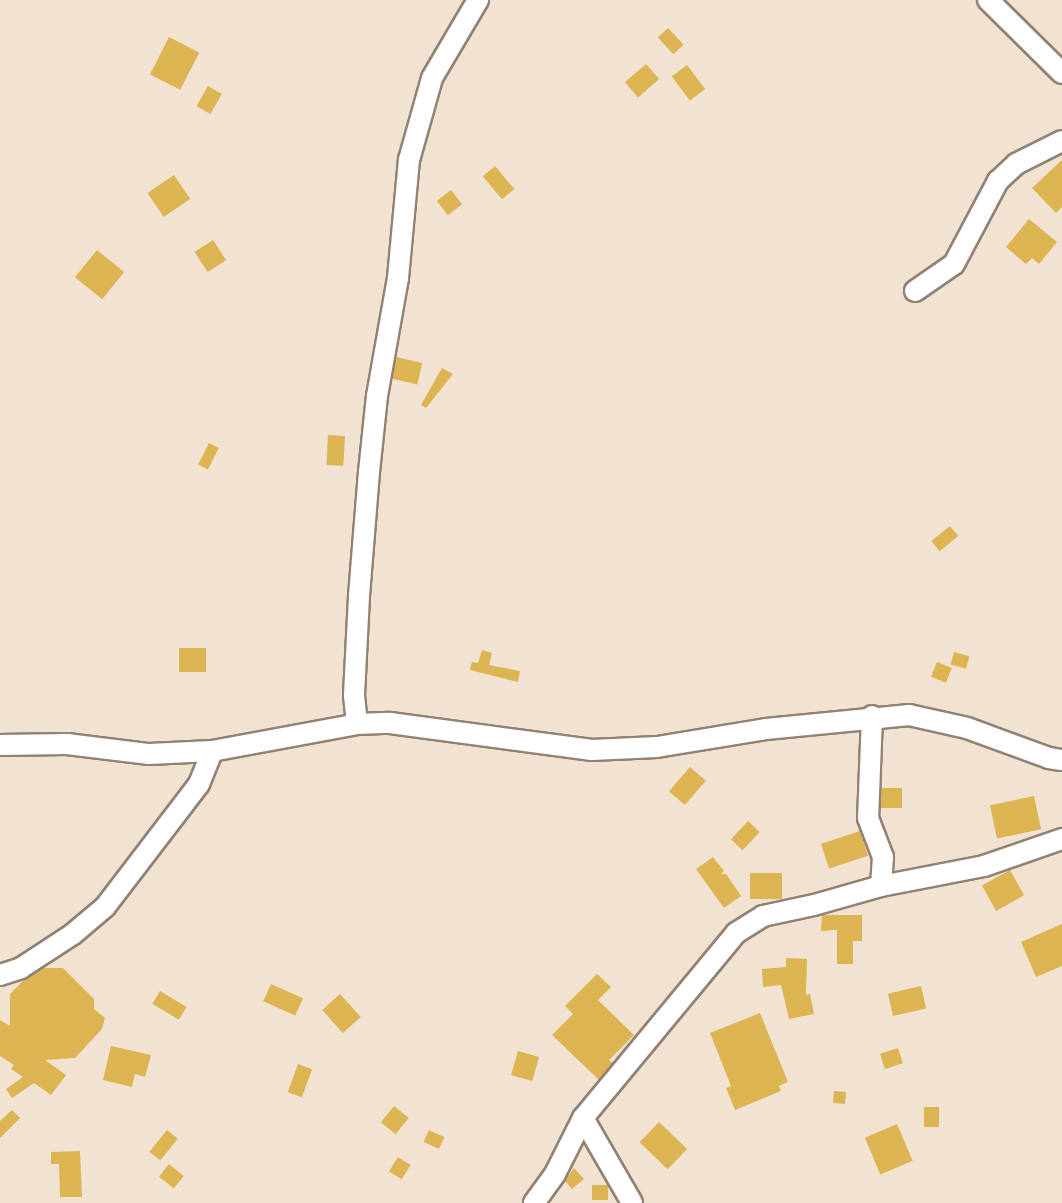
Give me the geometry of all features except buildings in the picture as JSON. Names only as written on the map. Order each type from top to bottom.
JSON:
[{"type":"street","points":[[357,724],[354,695],[369,472],[377,396],[398,278],[409,160],[432,78],[478,0]]},
{"type":"street","points":[[988,0],[1062,73]]},
{"type":"street","points":[[915,291],[954,264],[998,181],[1016,164],[1062,141]]},
{"type":"street","points":[[0,745],[67,744],[149,754],[212,751],[357,724],[390,723],[592,750],[657,747],[766,729],[909,715],[967,728],[1049,758],[1062,760]]},
{"type":"street","points":[[872,717],[868,818],[883,857],[881,886]]},
{"type":"street","points":[[0,975],[21,968],[73,934],[105,907],[199,784],[212,751]]},
{"type":"street","points":[[534,1203],[555,1174],[583,1118],[736,933],[763,916],[814,905],[881,886],[984,866],[1062,839]]},
{"type":"street","points":[[583,1118],[632,1203]]}]
